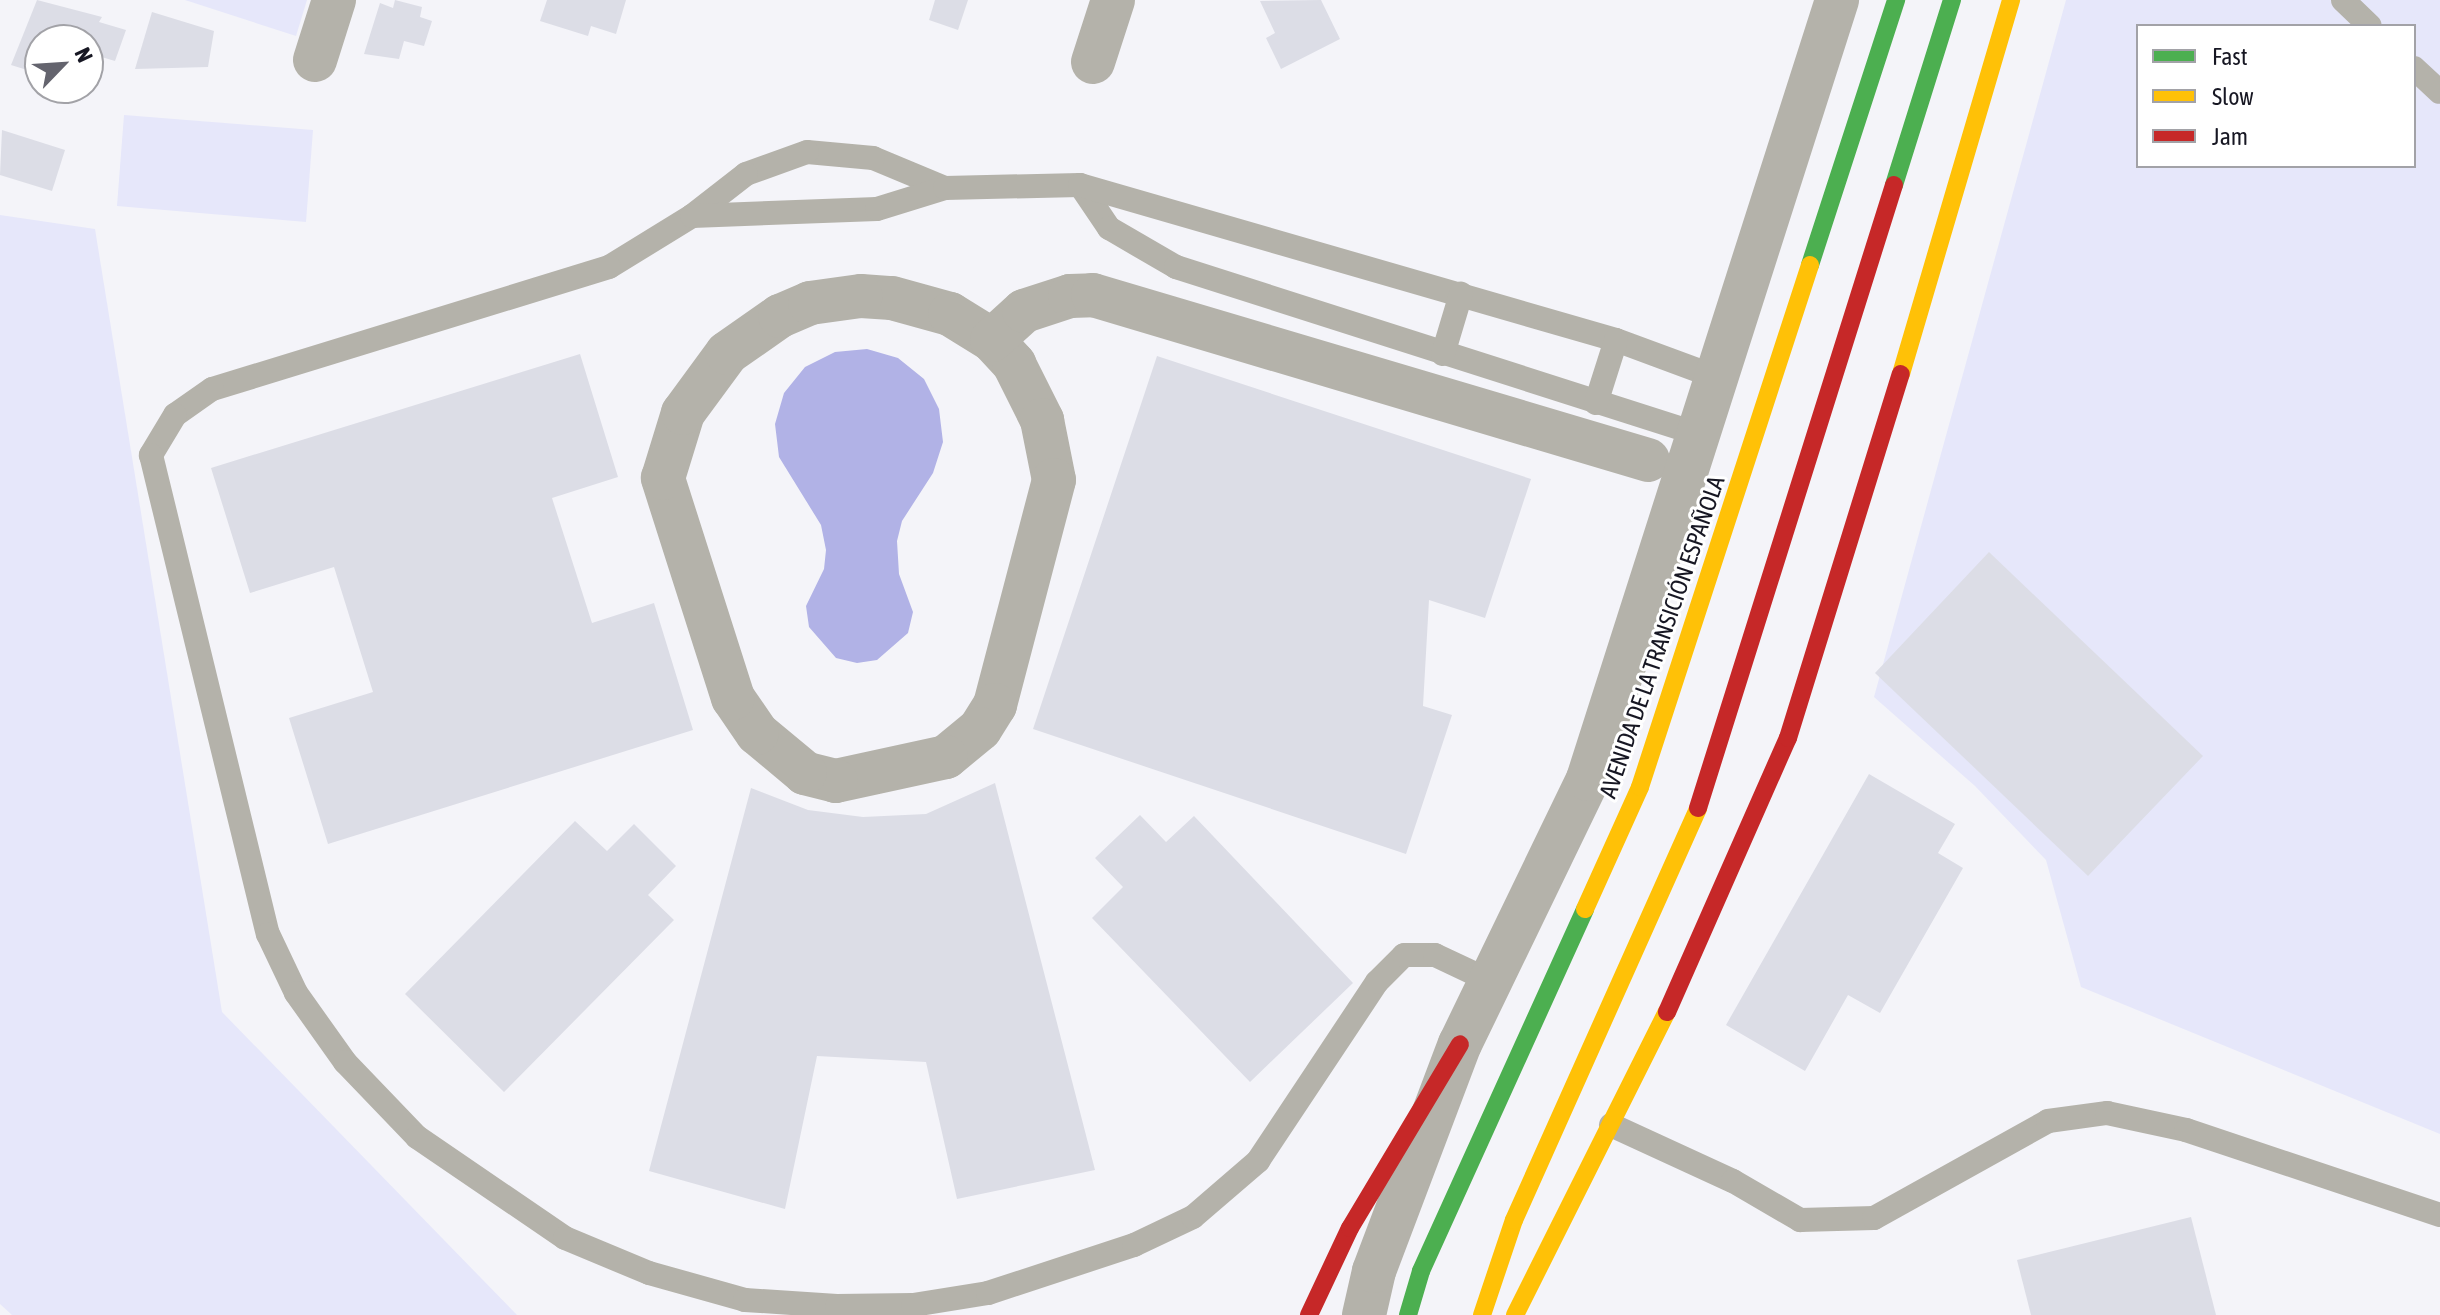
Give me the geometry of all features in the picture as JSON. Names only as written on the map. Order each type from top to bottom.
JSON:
[{"type":"main road","name":"AVENIDA DE LA TRANSICIÓN ESPAÑOLA","points":[[1408,1315],[1421,1271],[1640,787],[1896,0]]},
{"type":"main road","points":[[1482,1315],[1514,1220],[1699,807],[1952,0]]},
{"type":"main road","points":[[1515,1315],[1665,1017],[1788,738],[1950,217],[2011,0]]},
{"type":"main road","points":[[1309,1315],[1350,1228],[1460,1044]]},
{"type":"street","points":[[315,60],[334,0]]},
{"type":"street","points":[[1093,62],[1113,0]]},
{"type":"street","points":[[1364,1315],[1374,1271],[1460,1044],[1488,980],[1588,779],[1701,435],[1716,377],[1837,0]]},
{"type":"street","points":[[992,340],[1024,311],[1070,296],[1093,295],[1648,460]]},
{"type":"street","points":[[892,298],[950,314],[992,340],[1014,364],[1042,420],[1054,480],[995,705],[967,744],[946,757],[836,781],[805,773],[757,733],[733,698],[663,478],[683,413],[727,353],[780,316],[810,303],[892,298]]},
{"type":"lane","points":[[2343,0],[2368,24]]},
{"type":"lane","points":[[2416,70],[2440,92]]},
{"type":"lane","points":[[945,188],[873,158],[807,152],[746,174],[692,216],[609,267],[212,389],[175,415],[151,455],[268,934],[296,993],[345,1062],[417,1137],[565,1238],[649,1273],[745,1300],[913,1305],[1048,1276],[1193,1217],[1258,1161],[1377,982],[1404,955],[1435,955],[1488,980]]},
{"type":"lane","points":[[692,216],[877,209],[945,188],[1080,185],[1616,340],[1716,377]]},
{"type":"lane","points":[[1080,185],[1109,228],[1176,267],[1701,435]]},
{"type":"lane","points":[[1443,354],[1461,294]]},
{"type":"lane","points":[[1596,403],[1616,340]]},
{"type":"lane","points":[[1611,1125],[1733,1181],[1800,1220],[1874,1218],[2048,1121],[2107,1113],[2186,1130],[2440,1215]]},
{"type":"shaded area","points":[[185,0],[307,0],[296,36]]},
{"type":"shaded area","points":[[2066,0],[2440,0],[2440,1134],[2081,987],[2046,860],[1975,786],[1874,697]]},
{"type":"shaded area","points":[[124,115],[313,130],[306,222],[117,206]]},
{"type":"shaded area","points":[[0,215],[95,229],[222,1012],[517,1315],[12,1315],[0,1304]]},
{"type":"water","points":[[867,349],[898,358],[924,379],[939,409],[943,442],[933,473],[902,521],[897,541],[899,574],[913,612],[908,633],[877,660],[857,663],[836,658],[809,627],[806,606],[824,569],[826,550],[821,525],[779,457],[775,424],[784,393],[805,367],[835,352]]},
{"type":"building","points":[[37,0],[102,17],[99,22],[126,30],[115,61],[104,58],[104,24],[27,24]]},
{"type":"building","points":[[395,0],[422,7],[420,17],[432,21],[424,46],[404,41],[399,59],[364,54],[380,3],[393,8]]},
{"type":"building","points":[[547,0],[626,0],[616,34],[591,26],[588,36],[540,21]]},
{"type":"building","points":[[935,0],[968,0],[958,30],[929,20]]},
{"type":"building","points":[[1321,0],[1340,39],[1281,69],[1266,38],[1275,33],[1260,1]]},
{"type":"building","points":[[152,12],[214,31],[208,67],[135,69]]},
{"type":"building","points":[[24,32],[24,69],[11,65]]},
{"type":"building","points":[[2,130],[65,150],[52,191],[0,175]]},
{"type":"building","points":[[580,354],[618,477],[552,498],[592,623],[654,603],[693,730],[328,844],[289,718],[373,692],[334,567],[250,593],[211,468]]},
{"type":"building","points":[[1157,356],[1531,479],[1485,618],[1429,600],[1423,706],[1452,715],[1406,854],[1033,729]]},
{"type":"building","points":[[1989,552],[2203,756],[2088,876],[1875,673]]},
{"type":"building","points":[[1869,774],[1955,824],[1938,853],[1963,868],[1880,1013],[1848,995],[1805,1071],[1726,1025]]},
{"type":"building","points":[[995,783],[1095,1170],[957,1199],[926,1062],[817,1056],[785,1209],[649,1171],[751,788],[808,810],[863,817],[926,814]]},
{"type":"building","points":[[1140,815],[1166,842],[1194,816],[1353,983],[1250,1082],[1092,918],[1123,887],[1095,858]]},
{"type":"building","points":[[575,821],[607,851],[634,824],[676,866],[648,895],[674,920],[504,1092],[405,994]]},
{"type":"building","points":[[2191,1217],[2216,1315],[2031,1315],[2017,1260]]},
{"type":"traffic: fast","points":[[1810,265],[1896,0]]},
{"type":"traffic: fast","points":[[1894,185],[1952,0]]},
{"type":"traffic: fast","points":[[1408,1315],[1421,1271],[1585,909]]},
{"type":"traffic: slow","points":[[1901,374],[2011,0]]},
{"type":"traffic: slow","points":[[1585,909],[1640,787],[1810,265]]},
{"type":"traffic: slow","points":[[1482,1315],[1514,1220],[1698,808]]},
{"type":"traffic: slow","points":[[1515,1315],[1667,1012]]},
{"type":"traffic: jam","points":[[1698,808],[1894,185]]},
{"type":"traffic: jam","points":[[1667,1012],[1788,738],[1901,374]]},
{"type":"traffic: jam","points":[[1309,1315],[1350,1228],[1460,1044]]}]
